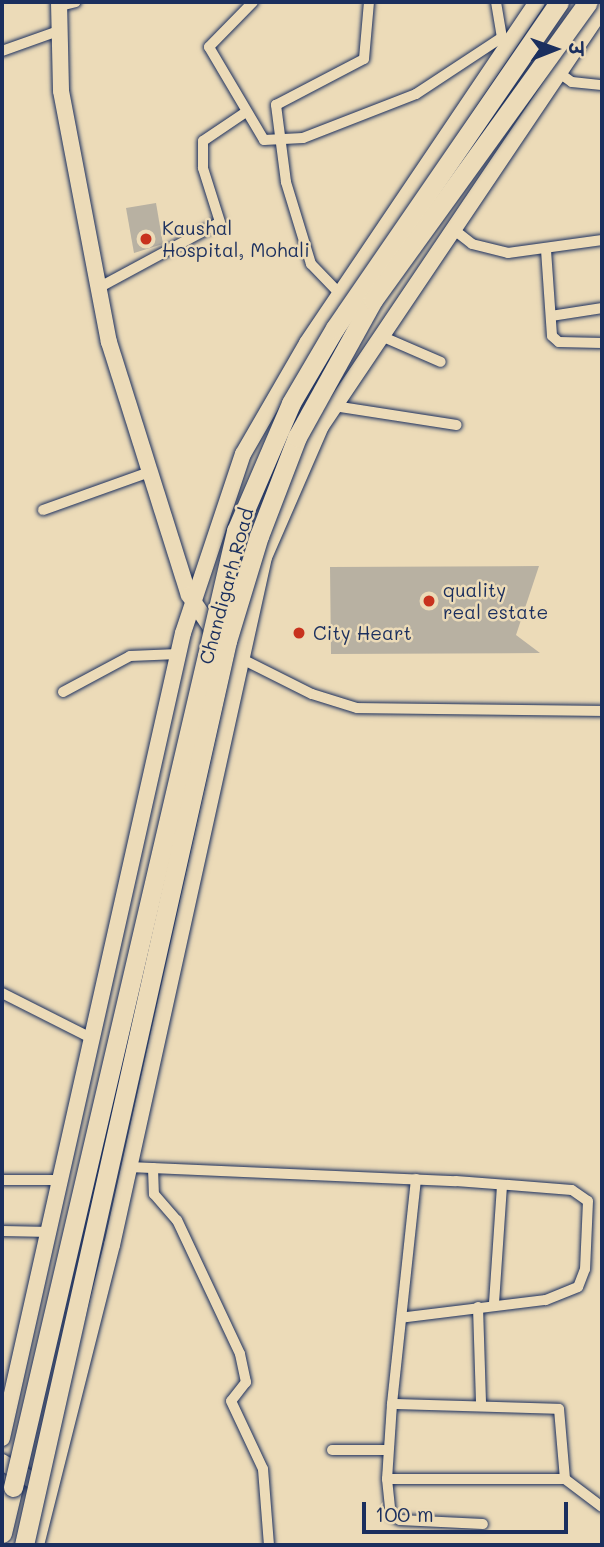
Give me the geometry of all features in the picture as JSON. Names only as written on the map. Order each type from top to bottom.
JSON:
[{"type":"highway","name":"Chandigarh Road","points":[[2,1532],[218,606],[261,467],[346,309],[559,2]]},
{"type":"highway","points":[[24,1545],[224,652],[259,536],[297,437],[373,300],[588,2]]},
{"type":"main road","points":[[2,1438],[51,1232],[178,654],[243,454],[340,294],[503,44],[537,2]]},
{"type":"main road","points":[[60,4],[61,91],[109,342],[193,606],[242,659]]},
{"type":"main road","points":[[36,1545],[129,1167],[264,557],[334,406],[602,9]]},
{"type":"main road","points":[[2,1462],[50,1491]]},
{"type":"street","points":[[60,4],[76,2]]},
{"type":"street","points":[[253,2],[209,47],[243,114],[264,140],[279,141],[303,138],[416,94],[503,44],[496,2]]},
{"type":"street","points":[[340,294],[311,264],[279,141],[276,105],[364,58],[369,2]]},
{"type":"street","points":[[2,51],[61,30]]},
{"type":"street","points":[[558,72],[572,82],[602,85]]},
{"type":"street","points":[[100,287],[220,222],[204,169],[203,141],[243,114]]},
{"type":"street","points":[[453,229],[472,244],[508,253],[547,250],[602,240]]},
{"type":"street","points":[[547,250],[555,340],[602,343]]},
{"type":"street","points":[[551,316],[602,308]]},
{"type":"street","points":[[381,336],[441,362]]},
{"type":"street","points":[[334,406],[457,425]]},
{"type":"street","points":[[43,510],[150,472]]},
{"type":"street","points":[[63,692],[130,656],[178,654]]},
{"type":"street","points":[[242,659],[312,694],[357,708],[602,711]]},
{"type":"street","points":[[2,993],[93,1039]]},
{"type":"street","points":[[129,1167],[416,1179],[572,1190],[588,1201],[586,1258],[578,1287],[545,1300],[494,1303],[406,1317]]},
{"type":"street","points":[[153,1168],[154,1194],[177,1220],[240,1354],[246,1382],[231,1401],[263,1469],[269,1545]]},
{"type":"street","points":[[416,1179],[406,1317],[387,1450],[391,1515],[400,1520],[483,1524]]},
{"type":"street","points":[[2,1180],[62,1180]]},
{"type":"street","points":[[494,1303],[502,1185]]},
{"type":"street","points":[[2,1231],[51,1232]]},
{"type":"street","points":[[478,1307],[481,1405]]},
{"type":"street","points":[[392,1404],[559,1409],[565,1479]]},
{"type":"street","points":[[332,1450],[387,1450]]},
{"type":"street","points":[[387,1479],[565,1479],[602,1507]]},
{"type":"building","points":[[156,203],[163,244],[134,253],[126,208]]},
{"type":"building","name":"quality real estate","points":[[539,566],[516,635],[540,653],[331,654],[330,567]]},
{"type":"place","name":"Kaushal Hospital, Mohali","points":[[146,239]]},
{"type":"place","name":"quality real estate","points":[[429,601]]},
{"type":"place","name":"City Heart","points":[[299,633]]}]
